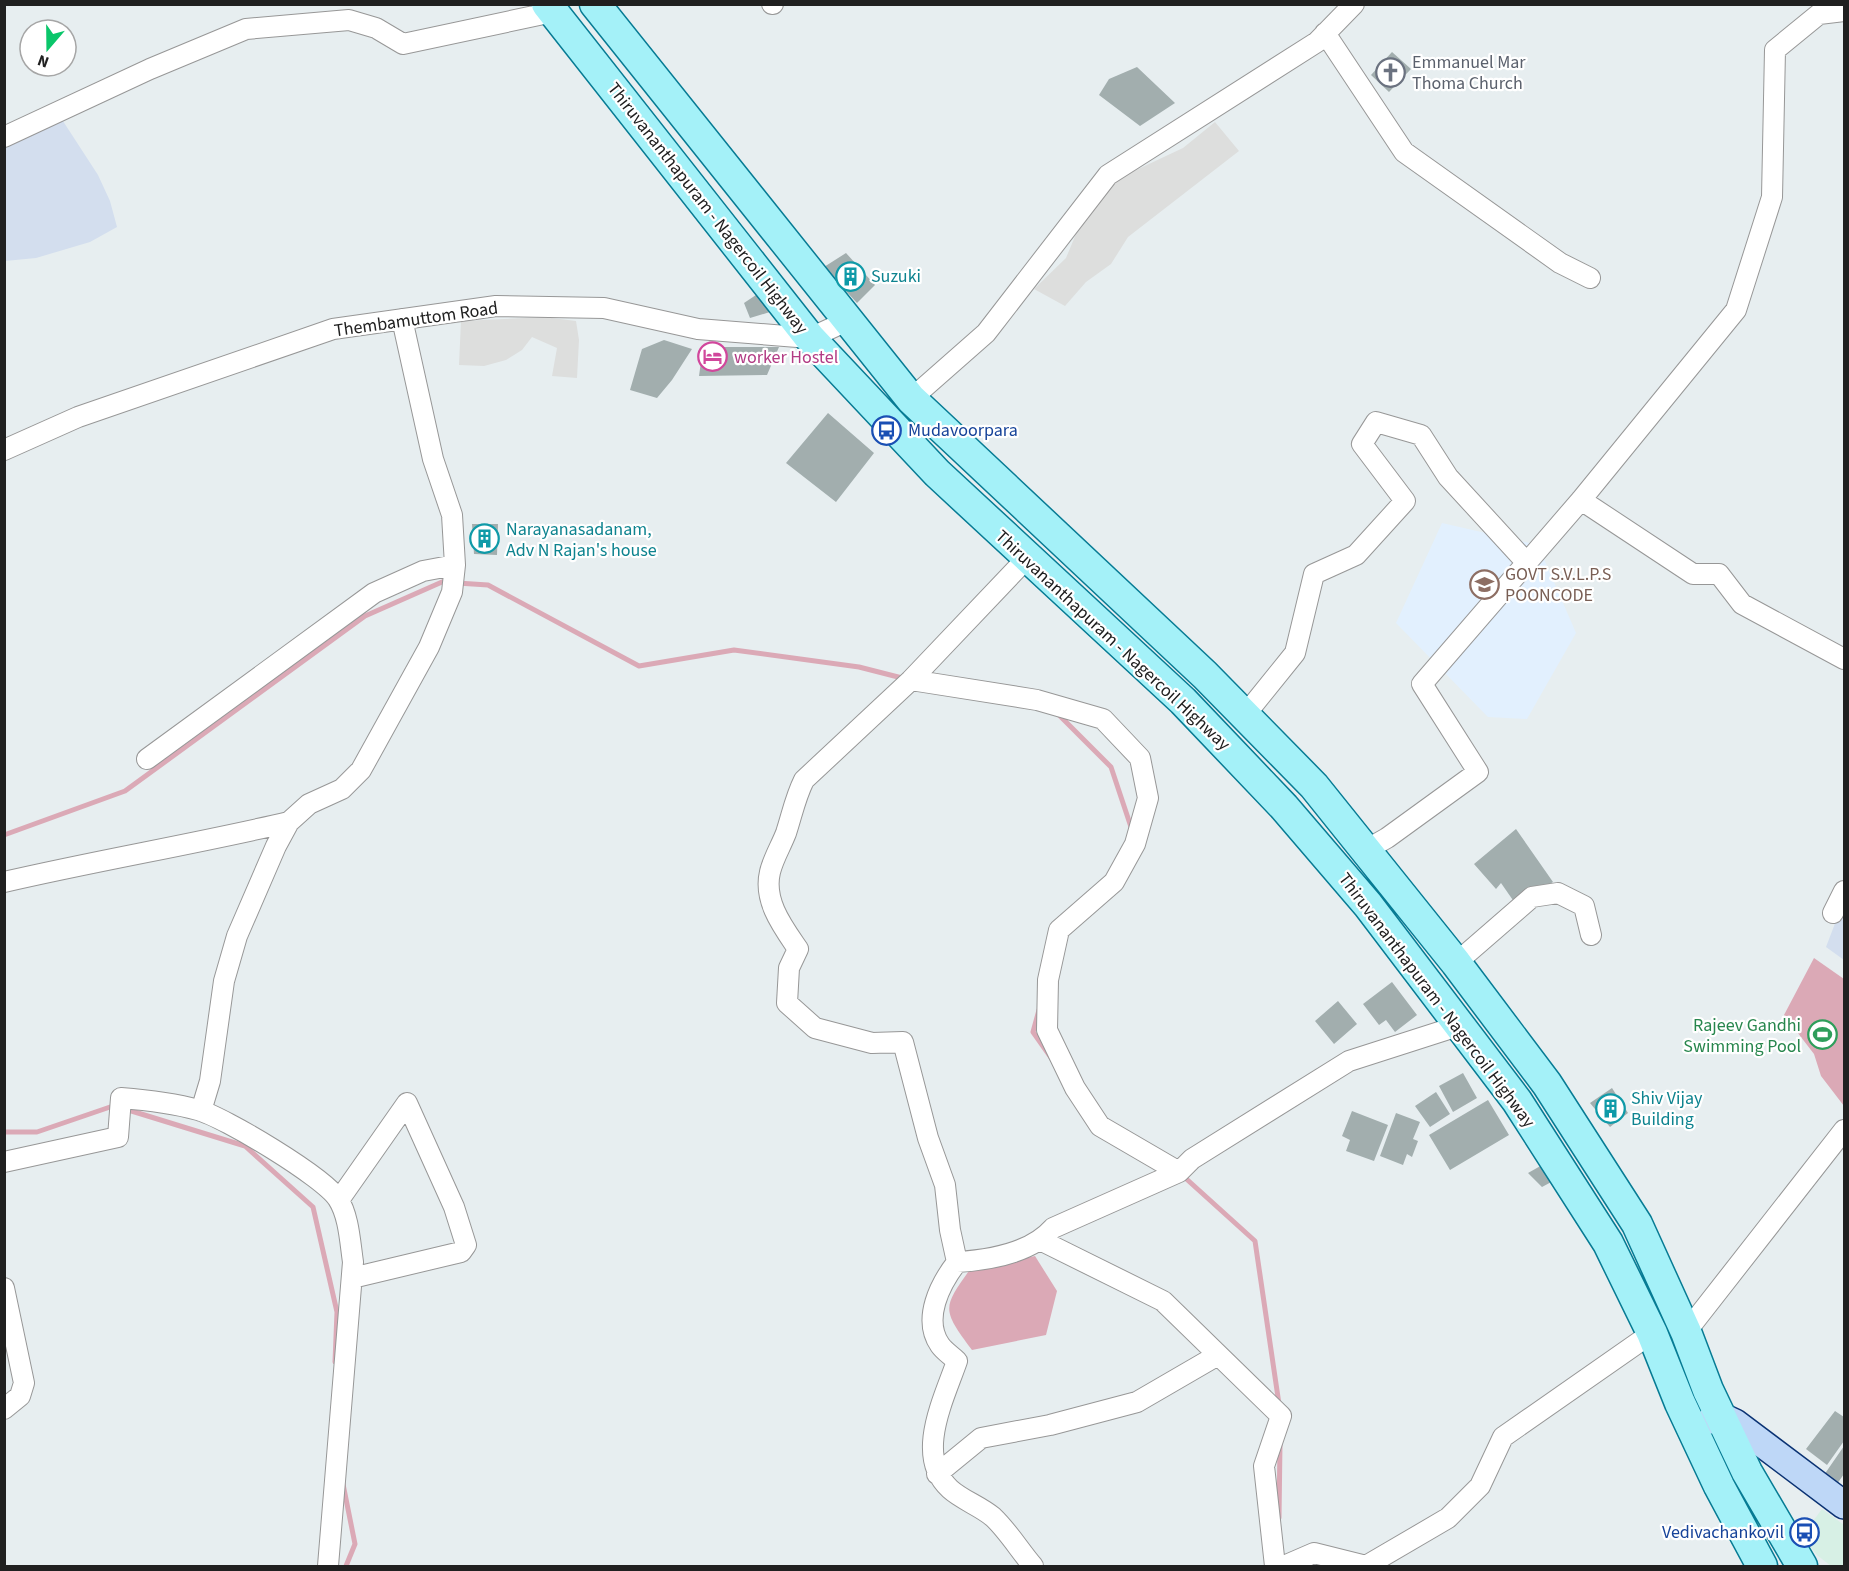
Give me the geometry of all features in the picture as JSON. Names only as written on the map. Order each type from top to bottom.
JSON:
[{"type":"main road","name":"Thiruvananthapuram - Nagercoil Highway","points":[[595,4],[911,399],[1245,715],[1314,786],[1456,963],[1547,1084],[1637,1224],[1686,1332],[1720,1416],[1747,1472],[1802,1566]]},
{"type":"main road","name":"Thiruvananthapuram - Nagercoil Highway","points":[[550,8],[810,338],[937,473],[1183,701],[1284,807],[1368,905],[1517,1101],[1608,1243],[1652,1333],[1680,1403],[1694,1428],[1719,1486],[1762,1566]]},
{"type":"main road","points":[[1694,1428],[1720,1416],[1735,1423],[1845,1505]]},
{"type":"street","points":[[911,399],[986,333],[1108,175],[1317,42],[1354,4]]},
{"type":"street","points":[[4,137],[150,69],[246,29],[349,20],[376,28],[403,44],[550,8]]},
{"type":"street","points":[[1364,851],[1387,838],[1478,772],[1422,684],[1581,500],[1736,310],[1772,197],[1774,50],[1819,14],[1845,11]]},
{"type":"street","points":[[1325,33],[1404,152],[1560,263],[1590,278]]},
{"type":"street","name":"Thembamuttom Road","points":[[4,450],[78,417],[333,329],[402,319],[496,306],[604,308],[698,329],[810,338]]},
{"type":"street","points":[[201,1111],[210,1081],[224,981],[237,936],[276,846],[290,822],[309,804],[342,789],[361,770],[429,647],[452,592],[455,565],[452,515],[433,459],[402,319]]},
{"type":"street","points":[[810,338],[847,321]]},
{"type":"street","points":[[1245,715],[1295,653],[1314,574],[1356,555],[1405,501],[1362,444],[1376,422],[1421,435],[1448,477],[1527,563]]},
{"type":"street","points":[[1581,500],[1694,574],[1719,574],[1742,604],[1845,659]]},
{"type":"street","points":[[1027,558],[911,680],[804,780],[794,799],[785,834],[769,873],[769,893],[777,919],[798,949],[789,968],[787,1003],[815,1028],[872,1043],[903,1042],[928,1138],[945,1185],[957,1262],[937,1296],[932,1324],[940,1345],[957,1361],[934,1429],[933,1452],[937,1474],[951,1490],[993,1517],[1033,1566]]},
{"type":"street","points":[[147,759],[374,593],[423,571],[455,565]]},
{"type":"street","points":[[911,680],[1037,700],[1103,718],[1140,758],[1148,798],[1135,844],[1114,882],[1059,930],[1048,980],[1047,1030],[1075,1088],[1100,1126],[1179,1172]]},
{"type":"street","points":[[4,882],[68,867],[189,846],[290,822]]},
{"type":"street","points":[[1833,913],[1845,891]]},
{"type":"street","points":[[1456,963],[1532,897],[1558,893],[1584,906],[1592,934]]},
{"type":"street","points":[[957,1262],[985,1260],[1042,1241],[1053,1228],[1179,1172],[1192,1159],[1348,1060],[1458,1026]]},
{"type":"street","points":[[4,1162],[118,1137],[121,1098],[157,1101],[201,1111],[297,1164],[328,1188],[339,1200],[348,1230],[352,1278],[328,1566]]},
{"type":"street","points":[[339,1200],[407,1103],[454,1207],[466,1245],[461,1252],[352,1278]]},
{"type":"street","points":[[1686,1332],[1845,1130]]},
{"type":"street","points":[[1042,1241],[1163,1301],[1281,1416],[1264,1466],[1275,1566]]},
{"type":"street","points":[[4,1288],[24,1383],[20,1396],[4,1409]]},
{"type":"street","points":[[1291,1563],[1314,1553],[1366,1566],[1448,1518],[1480,1486],[1503,1437],[1652,1333]]},
{"type":"street","points":[[937,1474],[981,1438],[1050,1425],[1137,1402],[1218,1355]]},
{"type":"shaded area","points":[[61,118],[98,175],[110,201],[117,227],[90,242],[36,258],[5,261],[5,145],[35,133]]},
{"type":"shaded area","points":[[1215,122],[1239,151],[1128,237],[1111,264],[1086,282],[1065,306],[1034,289],[1066,258],[1076,234],[1117,179],[1183,148]]},
{"type":"shaded area","points":[[544,317],[576,321],[579,340],[577,378],[552,376],[557,348],[532,337],[522,350],[506,360],[484,366],[459,365],[461,321]]},
{"type":"shaded area","name":"GOVT S.V.L.P.S POONCODE","points":[[1442,523],[1538,545],[1576,633],[1527,719],[1488,717],[1396,623]]},
{"type":"shaded area","points":[[1844,900],[1844,960],[1826,947]]},
{"type":"shaded area","name":"Rajeev Gandhi Swimming Pool","points":[[1814,958],[1844,979],[1844,1106],[1821,1076],[1814,1054],[1784,1015]]},
{"type":"shaded area","points":[[1035,1256],[1057,1291],[1046,1335],[972,1350],[950,1316],[951,1299],[963,1279],[973,1265],[1005,1263]]},
{"type":"shaded area","points":[[1822,1509],[1844,1525],[1844,1566],[1831,1566],[1817,1555],[1807,1542],[1805,1532]]},
{"type":"building","name":"Emmanuel Mar Thoma Church","points":[[1392,52],[1411,69],[1389,92],[1371,75]]},
{"type":"building","points":[[1137,67],[1175,103],[1140,126],[1099,95],[1109,79]]},
{"type":"building","name":"Suzuki","points":[[846,253],[875,285],[857,303],[824,267]]},
{"type":"building","points":[[756,295],[770,312],[750,318],[744,303]]},
{"type":"building","points":[[664,340],[692,349],[657,398],[630,390],[642,349]]},
{"type":"building","points":[[703,347],[779,347],[767,375],[699,376]]},
{"type":"building","points":[[828,413],[874,453],[836,502],[786,463]]},
{"type":"building","name":"Narayanasadanam, Adv N Rajan's house","points":[[472,524],[498,524],[497,555],[474,554]]},
{"type":"building","points":[[1516,829],[1553,882],[1517,906],[1501,883],[1496,889],[1474,864]]},
{"type":"building","points":[[1392,982],[1417,1015],[1395,1032],[1386,1020],[1379,1025],[1363,1004]]},
{"type":"building","points":[[1338,1001],[1357,1024],[1334,1044],[1315,1021]]},
{"type":"building","points":[[1463,1073],[1477,1098],[1453,1112],[1439,1086]]},
{"type":"building","name":"Shiv Vijay Building","points":[[1612,1088],[1628,1113],[1610,1127],[1590,1103]]},
{"type":"building","points":[[1436,1092],[1450,1114],[1430,1127],[1415,1106]]},
{"type":"building","points":[[1488,1100],[1509,1135],[1450,1170],[1429,1135]]},
{"type":"building","points":[[1352,1111],[1388,1125],[1374,1161],[1346,1151],[1350,1140],[1342,1136]]},
{"type":"building","points":[[1396,1113],[1420,1122],[1413,1139],[1418,1141],[1412,1157],[1407,1154],[1403,1165],[1380,1156]]},
{"type":"building","points":[[1544,1164],[1555,1180],[1542,1187],[1528,1173]]},
{"type":"building","points":[[1835,1411],[1844,1417],[1844,1441],[1827,1465],[1806,1449]]},
{"type":"building","points":[[1844,1446],[1844,1474],[1837,1484],[1824,1475]]},
{"type":"waterway","points":[[4,835],[125,791],[365,616],[442,582],[488,585],[639,666],[734,650],[859,667],[906,679]]},
{"type":"waterway","points":[[1057,713],[1111,767],[1132,830]]},
{"type":"waterway","points":[[1039,1010],[1033,1032],[1052,1059]]},
{"type":"waterway","points":[[4,1132],[37,1132],[113,1106]]},
{"type":"waterway","points":[[125,1109],[245,1146],[313,1207],[337,1312],[335,1362]]},
{"type":"waterway","points":[[1182,1175],[1255,1241],[1279,1404]]},
{"type":"waterway","points":[[1279,1518],[1280,1443]]},
{"type":"waterway","points":[[343,1484],[355,1544],[346,1566]]},
{"type":"place","name":"Emmanuel Mar Thoma Church","points":[[1391,72]]},
{"type":"place","name":"Suzuki","points":[[850,276]]},
{"type":"place","name":"worker Hostel","points":[[713,357]]},
{"type":"place","name":"Mudavoorpara","points":[[887,430]]},
{"type":"place","name":"Narayanasadanam, Adv N Rajan's house","points":[[485,539]]},
{"type":"place","name":"GOVT S.V.L.P.S POONCODE","points":[[1484,584]]},
{"type":"place","name":"Rajeev Gandhi Swimming Pool","points":[[1822,1035]]},
{"type":"place","name":"Shiv Vijay Building","points":[[1610,1108]]},
{"type":"place","name":"Vedivachankovil","points":[[1805,1532]]}]
